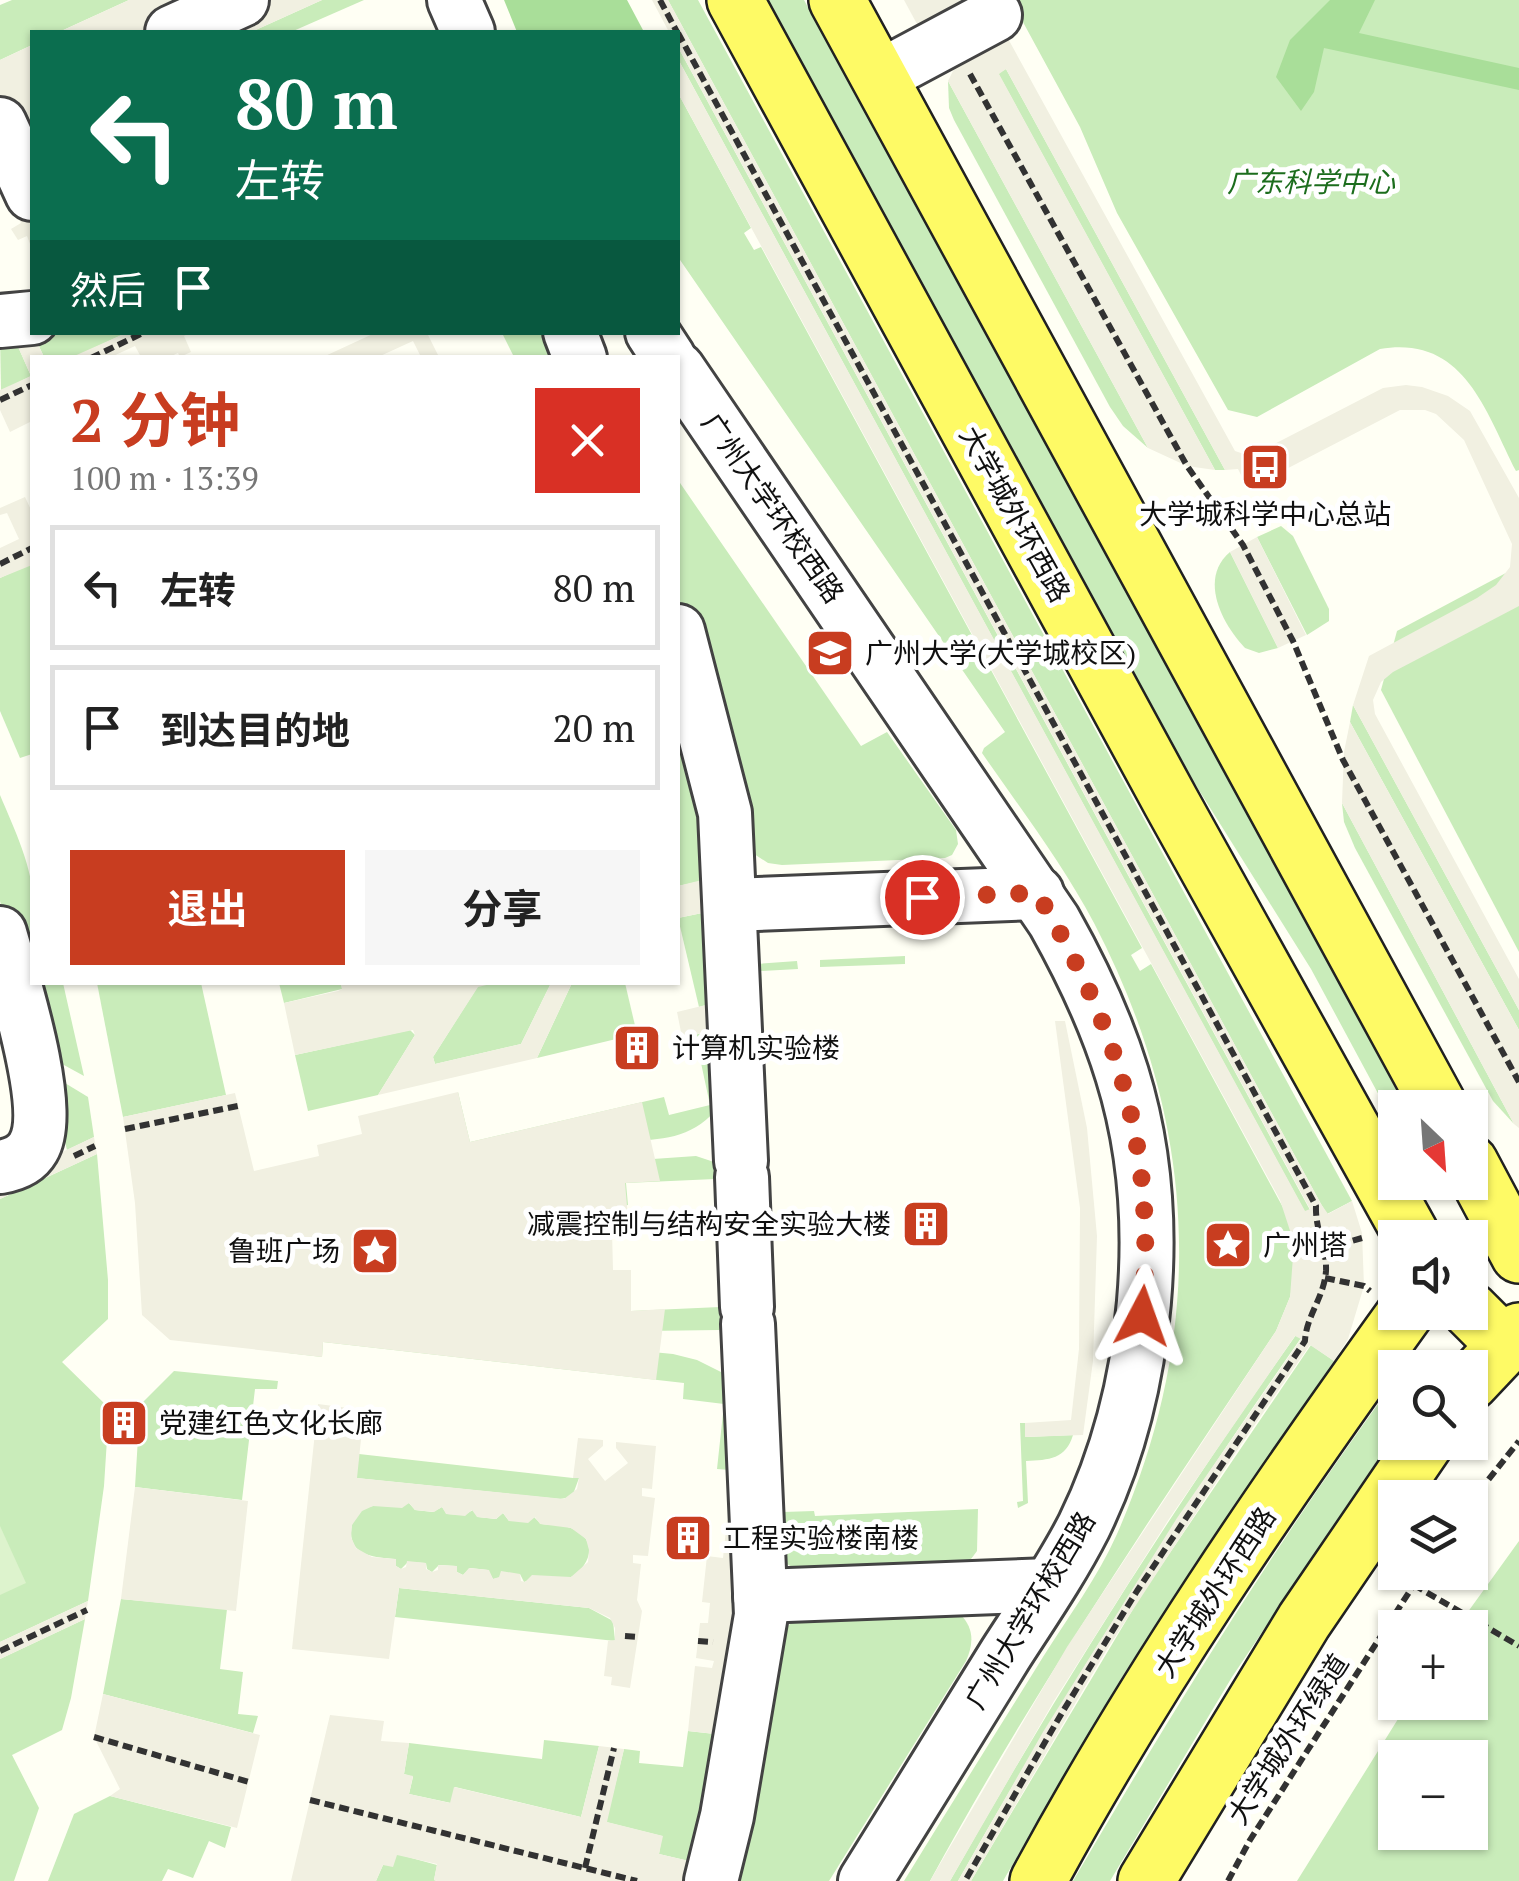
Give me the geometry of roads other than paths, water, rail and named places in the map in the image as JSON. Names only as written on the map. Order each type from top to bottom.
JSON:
[{"type":"main road","name":"大学城外环西路","points":[[735,0],[1171,802],[1379,1220]]},
{"type":"main road","points":[[837,0],[1430,1090]]},
{"type":"main road","points":[[1486,1200],[1503,1239]]},
{"type":"main road","name":"大学城外环西路","points":[[1038,1881],[1203,1609],[1281,1490],[1378,1312]]},
{"type":"main road","points":[[1146,1881],[1304,1621],[1414,1460]]},
{"type":"lane","points":[[176,30],[242,0]]},
{"type":"lane","points":[[454,0],[467,30]]},
{"type":"lane","points":[[879,77],[995,15]]},
{"type":"lane","points":[[0,113],[30,99]]},
{"type":"lane","points":[[0,124],[30,190]]},
{"type":"lane","points":[[0,322],[30,318]]},
{"type":"lane","name":"广州大学环校西路","points":[[680,372],[1037,893],[1079,970],[1123,1075],[1136,1138],[1146,1241],[1142,1316],[1124,1412],[1086,1522],[865,1881]]},
{"type":"lane","points":[[680,639],[722,798],[761,1616],[711,1881]]},
{"type":"lane","points":[[730,904],[1037,893]]},
{"type":"lane","points":[[0,933],[19,1000],[18,1088],[38,1132],[33,1148],[20,1161],[0,1167]]},
{"type":"lane","points":[[760,1596],[1048,1586]]},
{"type":"place","name":"大学城科学中心总站","points":[[1265,467]]},
{"type":"place","name":"广州大学(大学城校区)","points":[[830,653]]},
{"type":"place","name":"计算机实验楼","points":[[637,1048]]},
{"type":"place","name":"减震控制与结构安全实验大楼","points":[[926,1224]]},
{"type":"place","name":"广州塔","points":[[1228,1245]]},
{"type":"place","name":"鲁班广场","points":[[375,1251]]},
{"type":"place","name":"党建红色文化长廊","points":[[124,1423]]},
{"type":"place","name":"工程实验楼南楼","points":[[688,1538]]},
{"type":"park label","name":"广东科学中心","points":[[1311,182]]}]
